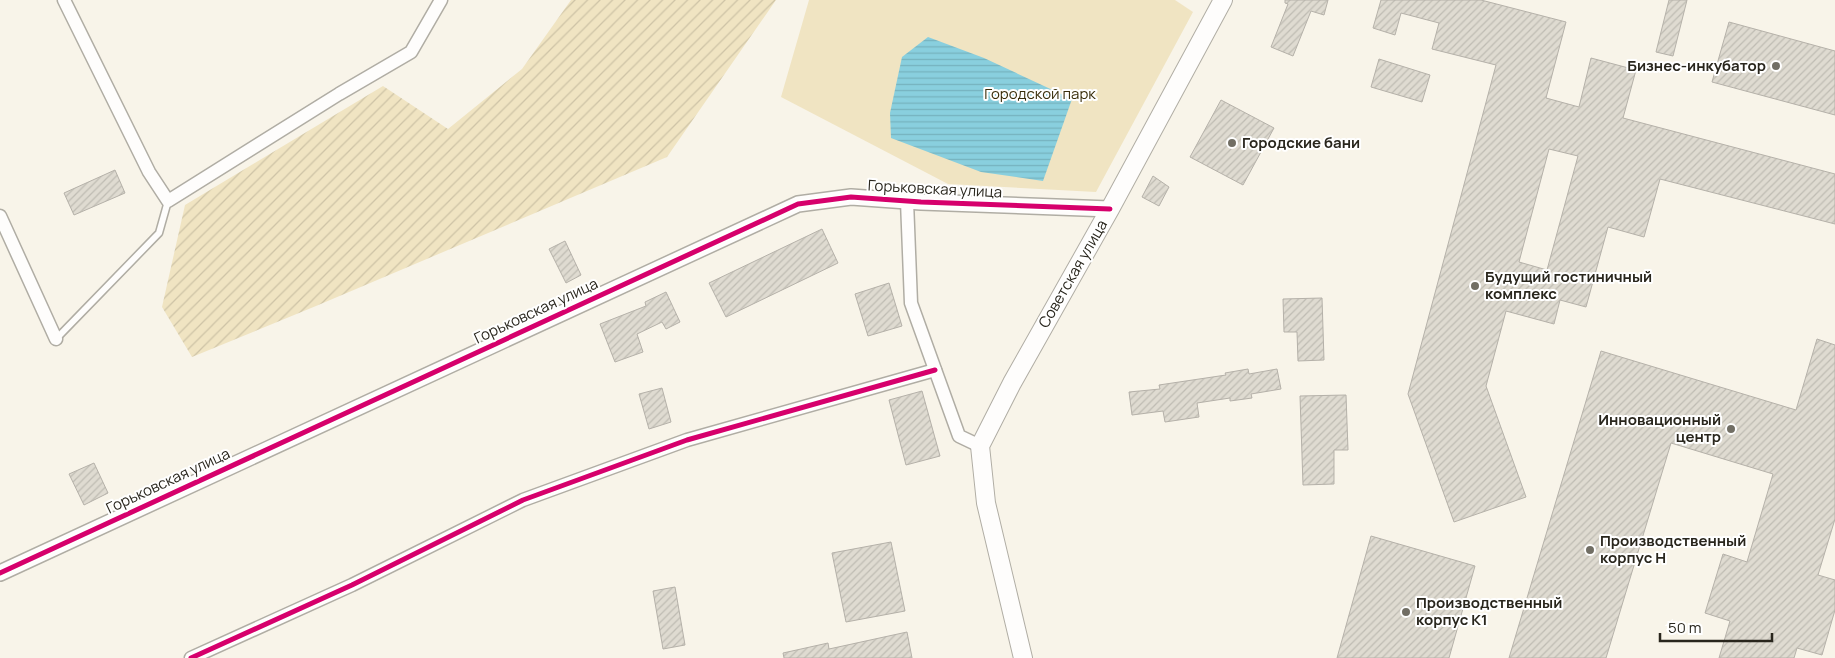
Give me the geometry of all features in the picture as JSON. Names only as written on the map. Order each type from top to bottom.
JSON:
[{"type":"main road","name":"Советская улица","points":[[980,446],[1012,383],[1110,209],[1223,0]]},
{"type":"main road","points":[[980,446],[986,503],[1023,658]]},
{"type":"street","points":[[64,0],[149,172],[168,201],[339,94],[411,52],[441,0]]},
{"type":"street","name":"Горьковская улица","points":[[0,572],[798,204],[851,197],[1110,209]]},
{"type":"street","points":[[907,201],[911,303],[959,436],[980,446]]},
{"type":"street","points":[[0,216],[56,338]]},
{"type":"street","points":[[191,658],[352,585],[523,500],[687,440],[935,370]]},
{"type":"lane","points":[[56,338],[160,234],[168,201]]},
{"type":"green space","points":[[571,0],[776,0],[667,157],[192,357],[162,307],[185,205],[383,86],[448,129],[522,69]]},
{"type":"green space","name":"Городской парк","points":[[809,0],[1175,0],[1193,12],[1096,192],[948,184],[781,97]]},
{"type":"water","points":[[928,37],[984,58],[1072,99],[1043,181],[981,172],[891,138],[890,113],[902,57]]},
{"type":"building","points":[[1285,0],[1328,0],[1324,15],[1311,11],[1293,56],[1271,47],[1288,4],[1285,3]]},
{"type":"building","points":[[1381,0],[1481,0],[1566,22],[1546,98],[1579,107],[1591,58],[1636,70],[1623,118],[1835,174],[1835,224],[1660,179],[1644,237],[1608,227],[1586,307],[1560,300],[1554,324],[1506,311],[1486,386],[1526,497],[1454,522],[1408,394],[1496,65],[1432,49],[1439,23],[1401,13],[1395,35],[1373,28]],"holes":[[[1549,149],[1578,156],[1547,270],[1519,262]]]},
{"type":"building","points":[[1669,0],[1687,0],[1673,56],[1656,52]]},
{"type":"building","name":"Бизнес-инкубатор","points":[[1729,22],[1835,51],[1835,115],[1712,82]]},
{"type":"building","points":[[1379,59],[1430,75],[1422,102],[1371,87]]},
{"type":"building","name":"Городские бани","points":[[1221,100],[1274,128],[1243,185],[1190,157]]},
{"type":"building","points":[[115,170],[125,193],[74,215],[64,193]]},
{"type":"building","points":[[1153,176],[1169,187],[1159,206],[1142,197]]},
{"type":"building","points":[[822,229],[838,263],[726,317],[709,283]]},
{"type":"building","points":[[565,241],[581,275],[566,283],[549,249]]},
{"type":"building","points":[[889,283],[902,326],[868,336],[855,294]]},
{"type":"building","points":[[666,292],[680,322],[666,329],[662,322],[637,334],[643,352],[615,362],[600,324],[646,306],[645,302]]},
{"type":"building","points":[[1322,298],[1324,360],[1298,361],[1297,332],[1284,332],[1283,299]]},
{"type":"building","points":[[1817,339],[1835,345],[1835,519],[1818,575],[1835,580],[1835,610],[1822,655],[1797,648],[1794,658],[1719,658],[1730,621],[1705,613],[1723,554],[1747,562],[1773,474],[1671,443],[1606,658],[1509,658],[1601,351],[1796,410]]},
{"type":"building","points":[[1248,369],[1249,374],[1277,369],[1281,389],[1251,394],[1252,398],[1230,401],[1230,398],[1197,403],[1199,417],[1165,422],[1163,411],[1132,415],[1129,392],[1160,389],[1159,385],[1226,375],[1225,373]]},
{"type":"building","points":[[662,388],[671,422],[649,429],[639,394]]},
{"type":"building","points":[[922,391],[940,456],[906,465],[889,400]]},
{"type":"building","points":[[1346,395],[1348,450],[1334,450],[1334,484],[1303,485],[1300,396]]},
{"type":"building","points":[[94,463],[108,493],[84,505],[69,474]]},
{"type":"building","name":"Производственный корпус K1","points":[[1371,536],[1475,566],[1449,658],[1337,658]]},
{"type":"building","points":[[891,542],[905,611],[846,622],[832,553]]},
{"type":"building","points":[[675,587],[685,645],[663,649],[653,591]]},
{"type":"building","points":[[907,632],[912,658],[784,658],[783,653],[828,643],[829,649]]},
{"type":"cycle path","points":[[0,573],[798,204],[851,197],[921,202],[1110,209]]},
{"type":"cycle path","points":[[191,658],[352,585],[523,500],[687,440],[935,370]]},
{"type":"place","name":"Бизнес-инкубатор","points":[[1776,66]]},
{"type":"place","name":"Городские бани","points":[[1232,143]]},
{"type":"place","name":"Будущий гостиничный комплекс","points":[[1475,286]]},
{"type":"place","name":"Инновационный центр","points":[[1731,429]]},
{"type":"place","name":"Производственный корпус H","points":[[1590,550]]},
{"type":"place","name":"Производственный корпус K1","points":[[1406,612]]}]
